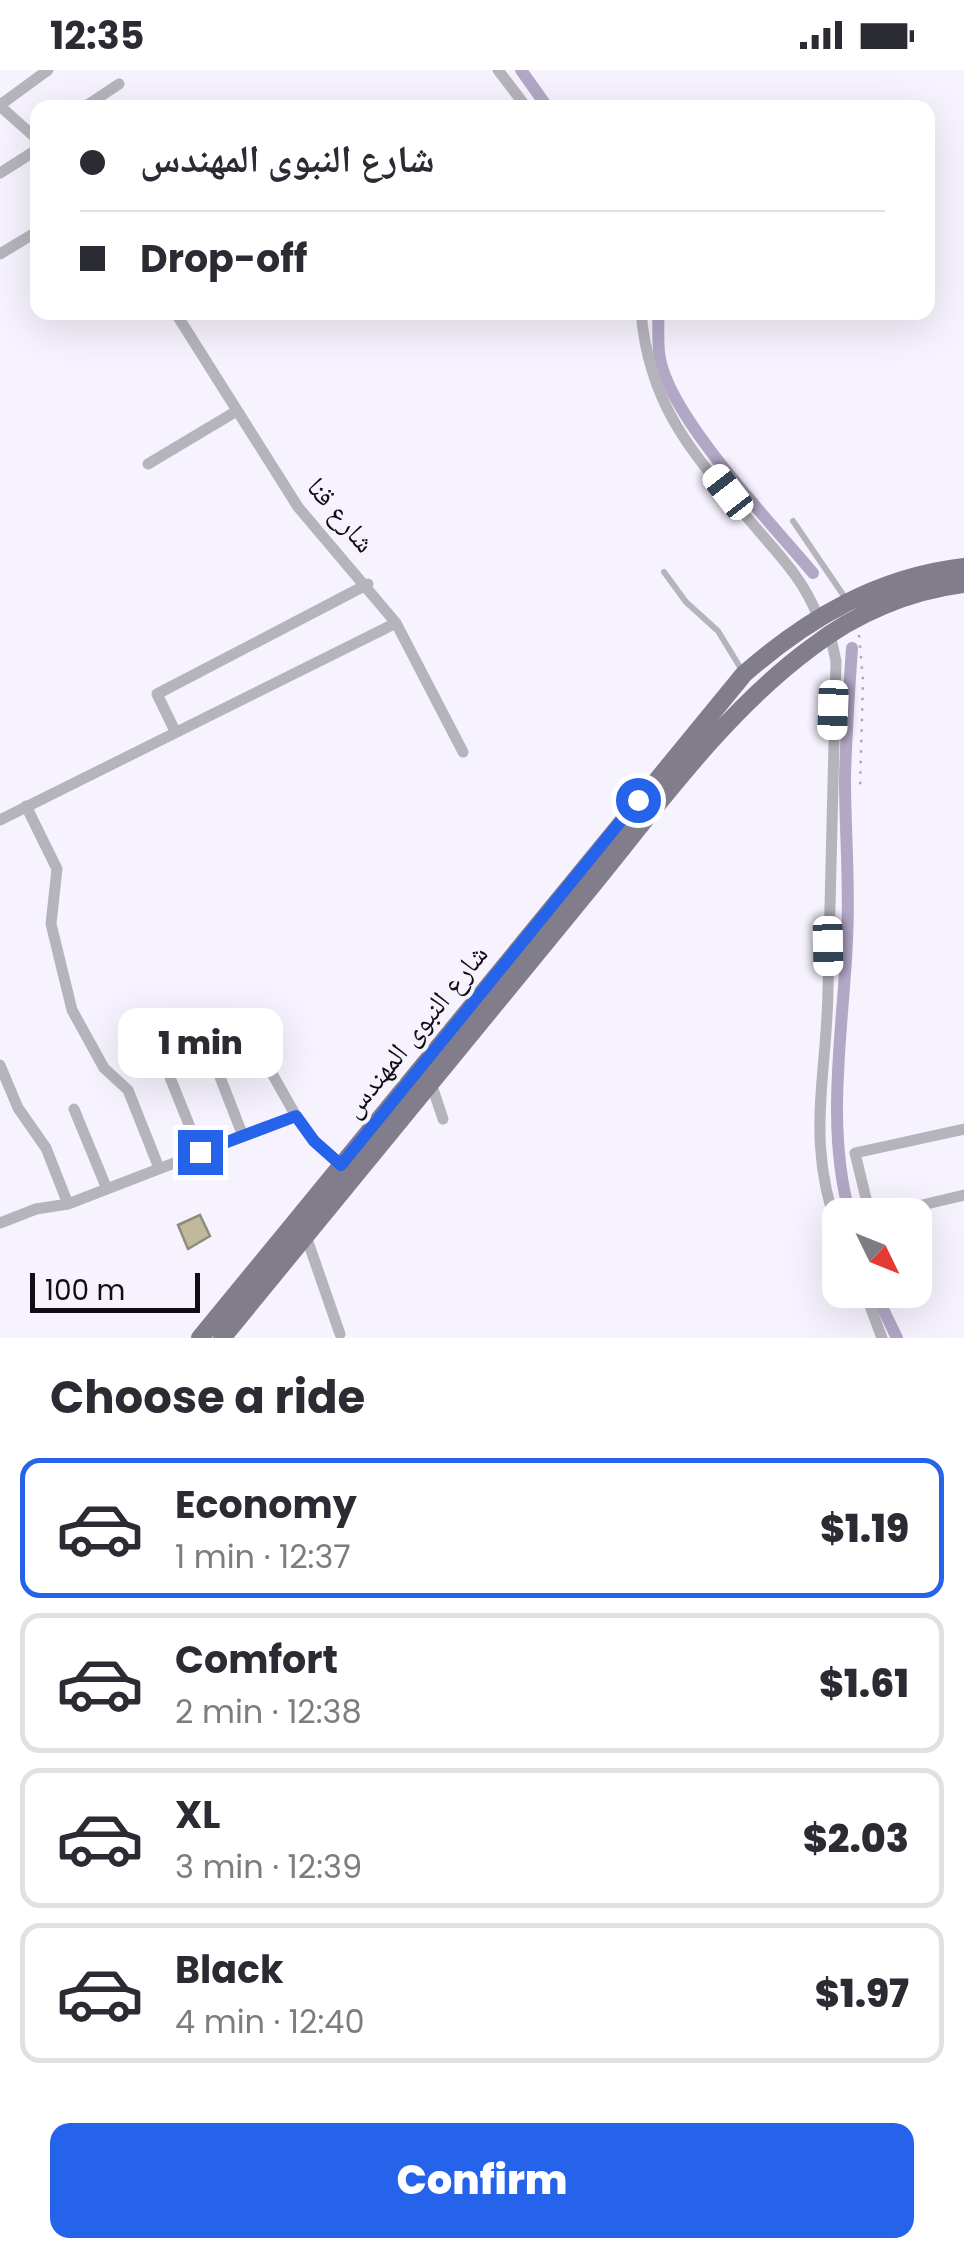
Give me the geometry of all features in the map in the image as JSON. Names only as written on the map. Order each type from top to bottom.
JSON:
[{"type":"main road","name":"شارع النبوى المهندس","points":[[222,1338],[431,1083],[625,831],[638,800],[744,674],[818,617],[847,601],[894,581],[964,567]]},
{"type":"main road","name":"شارع النبوى المهندس","points":[[200,1338],[341,1165],[625,831],[653,812],[768,683],[856,618],[905,598],[964,584]]},
{"type":"main road","points":[[638,800],[643,809],[653,812]]},
{"type":"street","points":[[30,133],[0,105],[48,70]]},
{"type":"street","points":[[498,70],[521,100]]},
{"type":"street","points":[[95,100],[118,84]]},
{"type":"street","points":[[0,173],[30,154]]},
{"type":"street","points":[[0,254],[30,236]]},
{"type":"street","name":"شارع قنا","points":[[180,320],[303,513],[368,584],[396,623],[463,752]]},
{"type":"street","points":[[643,320],[648,366],[664,408],[751,522],[798,574],[818,617]]},
{"type":"street","points":[[148,464],[236,412]]},
{"type":"street","points":[[176,731],[157,694],[368,584]]},
{"type":"street","points":[[0,820],[396,623]]},
{"type":"street","points":[[829,1198],[818,1105],[828,990],[836,661],[830,634]]},
{"type":"street","points":[[26,806],[57,869],[51,924],[72,1010],[104,1068],[128,1090],[160,1168]]},
{"type":"street","points":[[248,1031],[296,1116],[314,1141],[341,1165]]},
{"type":"street","points":[[211,1054],[243,1136]]},
{"type":"street","points":[[162,1060],[200,1152]]},
{"type":"street","points":[[0,1065],[24,1119],[46,1148],[68,1204]]},
{"type":"street","points":[[431,1083],[443,1119]]},
{"type":"street","points":[[74,1108],[107,1189]]},
{"type":"street","points":[[0,1223],[36,1209],[68,1204],[296,1116]]},
{"type":"street","points":[[866,1198],[855,1153],[964,1129]]},
{"type":"street","points":[[932,1203],[964,1196]]},
{"type":"street","points":[[306,1236],[340,1334]]},
{"type":"street","points":[[871,1308],[882,1338]]},
{"type":"lane","points":[[793,521],[847,601]]},
{"type":"lane","points":[[664,572],[686,602],[718,630],[744,674]]},
{"type":"path","points":[[856,618],[863,680],[860,788]]},
{"type":"building","points":[[200,1215],[210,1236],[188,1249],[178,1225]]},
{"type":"waterway","points":[[521,70],[542,100]]},
{"type":"waterway","points":[[658,320],[660,359],[683,411],[726,471],[813,573]]},
{"type":"waterway","points":[[846,1198],[837,1113],[848,920],[845,778],[852,648]]},
{"type":"waterway","points":[[883,1308],[897,1338]]},
{"type":"route","points":[[200,1152],[296,1116],[314,1141],[341,1165],[638,800]]}]
